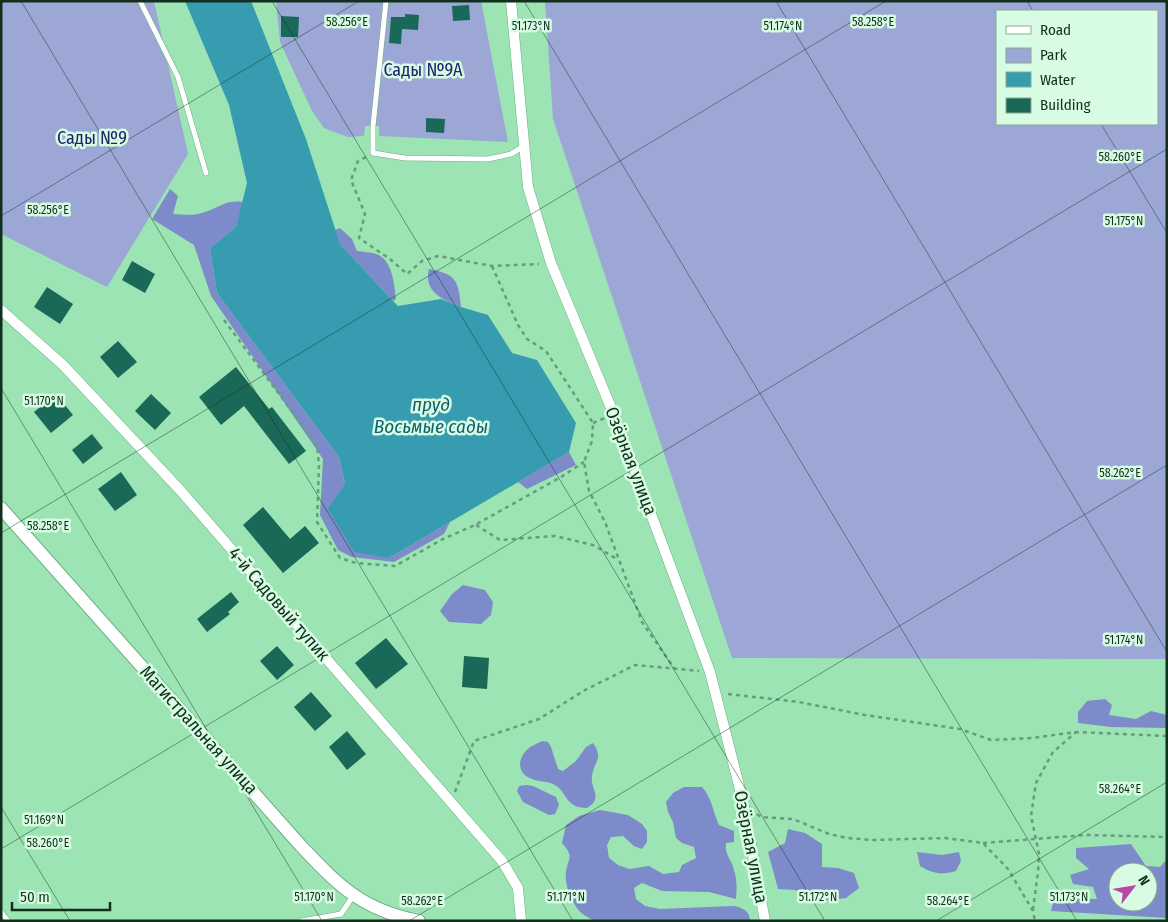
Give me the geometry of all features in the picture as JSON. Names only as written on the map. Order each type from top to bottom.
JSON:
[{"type":"street","name":"Озёрная улица","points":[[511,1],[528,188],[551,263],[614,416],[710,672],[743,801],[765,921]]},
{"type":"street","name":"4-й Садовый тупик","points":[[1,310],[63,365],[180,490],[502,861],[518,888],[521,921]]},
{"type":"street","name":"Магистральная улица","points":[[1,508],[333,880],[353,896],[374,908],[419,921]]},
{"type":"lane","points":[[140,1],[178,77],[206,173]]},
{"type":"lane","points":[[386,1],[373,126],[373,153],[405,158],[488,159],[511,154],[524,146]]},
{"type":"lane","points":[[301,921],[341,914],[353,896]]},
{"type":"lane","points":[[1,912],[8,921]]},
{"type":"path","points":[[373,153],[358,161],[351,180],[366,214],[359,238],[390,259],[407,274],[422,261],[438,256],[492,266],[551,263]]},
{"type":"path","points":[[492,266],[518,325],[527,339],[546,351],[592,423],[592,441],[584,462],[589,491],[605,522],[642,622],[674,668]]},
{"type":"path","points":[[224,320],[317,445],[319,465],[317,522],[340,558],[356,563],[395,566],[443,539],[476,525],[562,477],[584,462]]},
{"type":"path","points":[[476,525],[500,540],[555,536],[593,545],[618,560]]},
{"type":"path","points":[[451,803],[474,742],[539,719],[585,690],[635,665],[710,672]]},
{"type":"path","points":[[716,693],[799,702],[865,715],[960,729],[991,740],[1032,738],[1076,732],[1167,736]]},
{"type":"path","points":[[1032,911],[1038,872],[1038,854],[1032,816],[1036,783],[1053,752],[1076,732]]},
{"type":"path","points":[[743,801],[761,817],[793,819],[829,834],[847,838],[872,840],[945,838],[983,843],[1086,835],[1167,837]]},
{"type":"path","points":[[983,843],[1008,869],[1032,911],[1035,921]]},
{"type":"green space","name":"Сады №9","points":[[1,1],[154,1],[188,154],[107,287],[1,234]]},
{"type":"green space","name":"Сады №9А","points":[[276,1],[481,1],[508,142],[379,136],[379,126],[365,126],[364,136],[348,137],[324,128],[312,111],[280,42]]},
{"type":"green space","points":[[545,1],[1167,1],[1167,659],[732,658],[553,119]]},
{"type":"shaded area","points":[[170,189],[178,196],[173,214],[199,214],[229,203],[243,202],[236,227],[210,248],[217,293],[339,457],[345,484],[389,558],[450,522],[444,534],[394,562],[352,557],[338,550],[320,515],[323,459],[211,296],[194,245],[152,219]]},
{"type":"shaded area","points":[[340,228],[352,239],[357,251],[376,254],[386,261],[392,273],[396,299],[393,301],[340,244],[335,230]]},
{"type":"shaded area","points":[[429,269],[451,276],[459,291],[461,307],[436,294],[429,284]]},
{"type":"shaded area","points":[[569,452],[576,465],[527,489],[518,482]]},
{"type":"shaded area","points":[[463,585],[485,590],[493,602],[491,615],[481,624],[449,622],[440,611],[452,594]]},
{"type":"shaded area","points":[[1105,699],[1112,705],[1109,715],[1136,719],[1151,711],[1167,715],[1167,728],[1111,727],[1078,723],[1078,712],[1087,701]]},
{"type":"shaded area","points":[[542,741],[548,742],[558,769],[563,771],[576,761],[586,747],[593,743],[598,753],[592,776],[596,797],[595,801],[587,808],[574,805],[553,784],[533,779],[523,774],[520,767],[522,756],[528,749]]},
{"type":"shaded area","points":[[519,786],[533,786],[556,797],[559,805],[555,814],[549,815],[523,802],[517,791]]},
{"type":"shaded area","points":[[684,787],[702,787],[710,800],[719,825],[734,831],[734,842],[726,843],[726,847],[736,877],[736,899],[709,892],[662,891],[642,883],[634,888],[636,899],[645,906],[660,909],[734,906],[745,910],[749,915],[750,921],[595,921],[584,915],[576,907],[566,883],[566,872],[570,857],[562,843],[566,825],[579,816],[600,810],[628,815],[642,824],[647,831],[647,842],[642,849],[634,846],[623,836],[611,837],[607,845],[609,858],[618,865],[629,869],[649,866],[663,874],[679,872],[682,865],[696,858],[694,847],[682,843],[676,838],[666,802],[673,793]]},
{"type":"shaded area","points":[[788,829],[805,833],[822,844],[822,867],[838,868],[854,873],[859,888],[846,898],[824,901],[795,890],[778,889],[768,852],[785,843]]},
{"type":"shaded area","points":[[1131,844],[1143,862],[1108,862],[1108,912],[1158,912],[1158,867],[1167,859],[1167,918],[1051,911],[1054,898],[1097,899],[1093,887],[1073,884],[1070,875],[1089,869],[1076,858],[1076,848]]},
{"type":"shaded area","points":[[917,852],[942,855],[959,852],[961,861],[956,871],[946,873],[933,872],[920,866]]},
{"type":"water","name":"пруд Восьмые сады","points":[[185,1],[251,1],[306,139],[340,244],[398,306],[441,299],[488,315],[512,353],[537,360],[576,423],[569,452],[389,558],[354,552],[328,509],[345,484],[339,457],[217,293],[210,248],[236,227],[247,183],[229,105]]},
{"type":"building","points":[[469,5],[470,20],[453,21],[452,6]]},
{"type":"building","points":[[405,14],[419,15],[418,30],[402,29],[401,44],[389,43],[391,17],[405,17]]},
{"type":"building","points":[[281,16],[299,17],[298,37],[281,37]]},
{"type":"building","points":[[426,118],[445,119],[444,133],[426,132]]},
{"type":"building","points":[[132,261],[155,274],[145,293],[122,280]]},
{"type":"building","points":[[47,287],[73,304],[60,324],[34,307]]},
{"type":"building","points":[[118,341],[137,362],[118,378],[100,357]]},
{"type":"building","points":[[236,367],[269,409],[272,407],[306,451],[289,464],[244,406],[221,425],[199,397]]},
{"type":"building","points":[[56,394],[73,415],[51,433],[34,412]]},
{"type":"building","points":[[151,394],[171,413],[155,430],[135,411]]},
{"type":"building","points":[[92,434],[103,448],[83,464],[72,450]]},
{"type":"building","points":[[121,472],[137,495],[115,511],[98,489]]},
{"type":"building","points":[[263,507],[290,539],[305,526],[319,543],[283,573],[243,525]]},
{"type":"building","points":[[231,592],[239,602],[228,612],[230,614],[207,632],[197,619]]},
{"type":"building","points":[[386,638],[408,664],[376,689],[355,663]]},
{"type":"building","points":[[277,646],[294,665],[277,680],[260,661]]},
{"type":"building","points":[[464,656],[489,658],[487,689],[462,687]]},
{"type":"building","points":[[311,692],[332,716],[315,731],[294,707]]},
{"type":"building","points":[[347,731],[366,754],[347,770],[329,747]]}]
